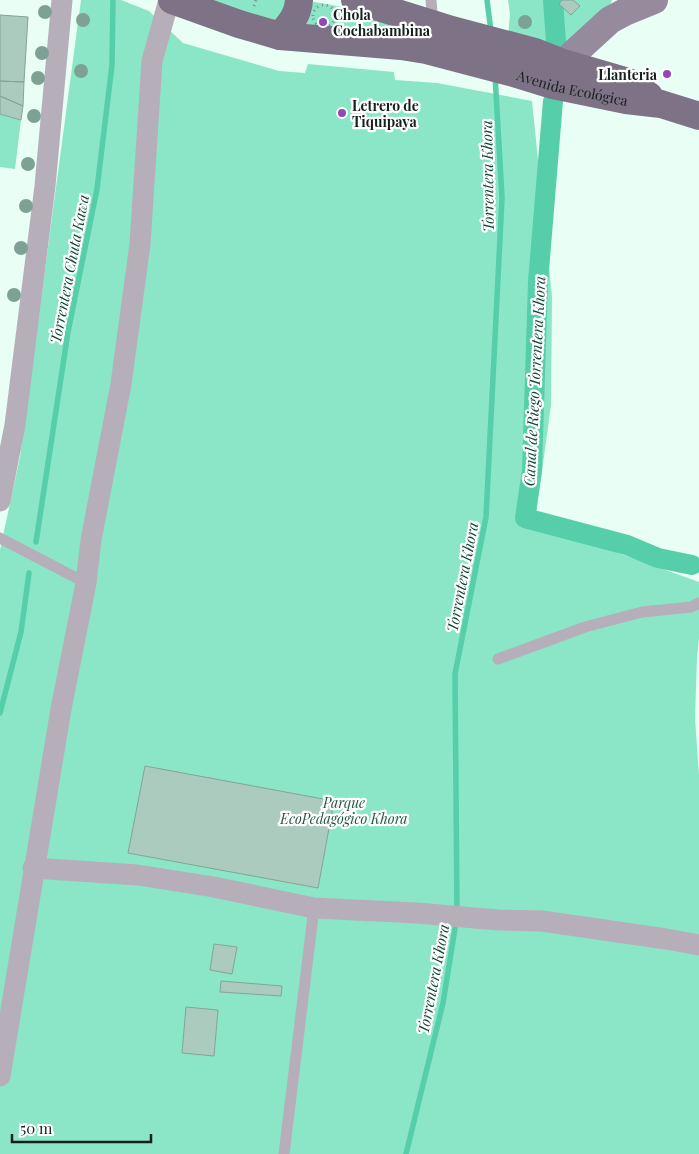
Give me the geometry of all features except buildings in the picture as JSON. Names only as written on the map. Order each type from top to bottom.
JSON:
[{"type":"main road","name":"Avenida Ecológica","points":[[170,0],[280,36],[401,46],[457,58],[553,85],[626,100],[660,104]]},
{"type":"main road","points":[[280,36],[295,19],[299,0]]},
{"type":"main road","name":"Avenida Ecológica","points":[[355,0],[439,18],[563,63],[628,82],[660,104]]},
{"type":"main road","points":[[522,75],[563,63],[627,5],[654,0]]},
{"type":"main road","points":[[660,104],[699,116]]},
{"type":"street","points":[[0,501],[15,425],[43,196],[62,0]]},
{"type":"street","points":[[0,1076],[61,709],[86,583],[91,540],[121,384],[140,244],[152,61],[170,0]]},
{"type":"street","points":[[34,868],[138,874],[214,887],[314,908],[417,912],[498,920],[542,921],[699,945]]},
{"type":"lane","points":[[0,538],[86,583]]},
{"type":"lane","points":[[498,659],[585,627],[642,612],[692,607],[699,603]]},
{"type":"lane","points":[[284,1154],[314,908]]},
{"type":"green space","name":"Parque EcoPedagógico Khora","points":[[81,0],[121,0],[149,11],[183,43],[279,71],[305,73],[308,64],[394,72],[395,80],[437,83],[532,101],[552,296],[551,405],[535,523],[699,582],[699,638],[695,718],[699,775],[699,1154],[0,1154],[0,550],[20,457]]},
{"type":"green space","points":[[185,0],[285,0],[285,2],[279,23]]},
{"type":"green space","points":[[508,0],[612,0],[608,12],[563,55],[508,36],[510,14]]},
{"type":"green space","points":[[309,1],[354,9],[415,35],[305,29],[310,13]]},
{"type":"green space","points":[[0,114],[21,120],[15,169],[0,167]]},
{"type":"waterway","name":"Torrentera Chuta Kawa","points":[[36,542],[68,332],[97,189],[112,65],[113,0]]},
{"type":"waterway","name":"Torrentera Khora","points":[[487,0],[491,31]]},
{"type":"waterway","name":"Canal de Riego Torrentera Khora","points":[[553,0],[556,42]]},
{"type":"waterway","name":"Torrentera Khora","points":[[457,912],[455,674],[486,517],[502,198],[495,75]]},
{"type":"waterway","name":"Canal de Riego Torrentera Khora","points":[[553,101],[538,282],[532,470],[525,518],[627,545],[658,558],[692,565]]},
{"type":"waterway","points":[[0,713],[21,632],[29,573]]},
{"type":"waterway","name":"Torrentera Khora","points":[[406,1154],[443,1003],[456,922]]},
{"type":"place","name":"Chola Cochabambina","points":[[323,22]]},
{"type":"place","name":"Llanteria","points":[[667,74]]},
{"type":"place","name":"Letrero de Tiquipaya","points":[[342,113]]}]
